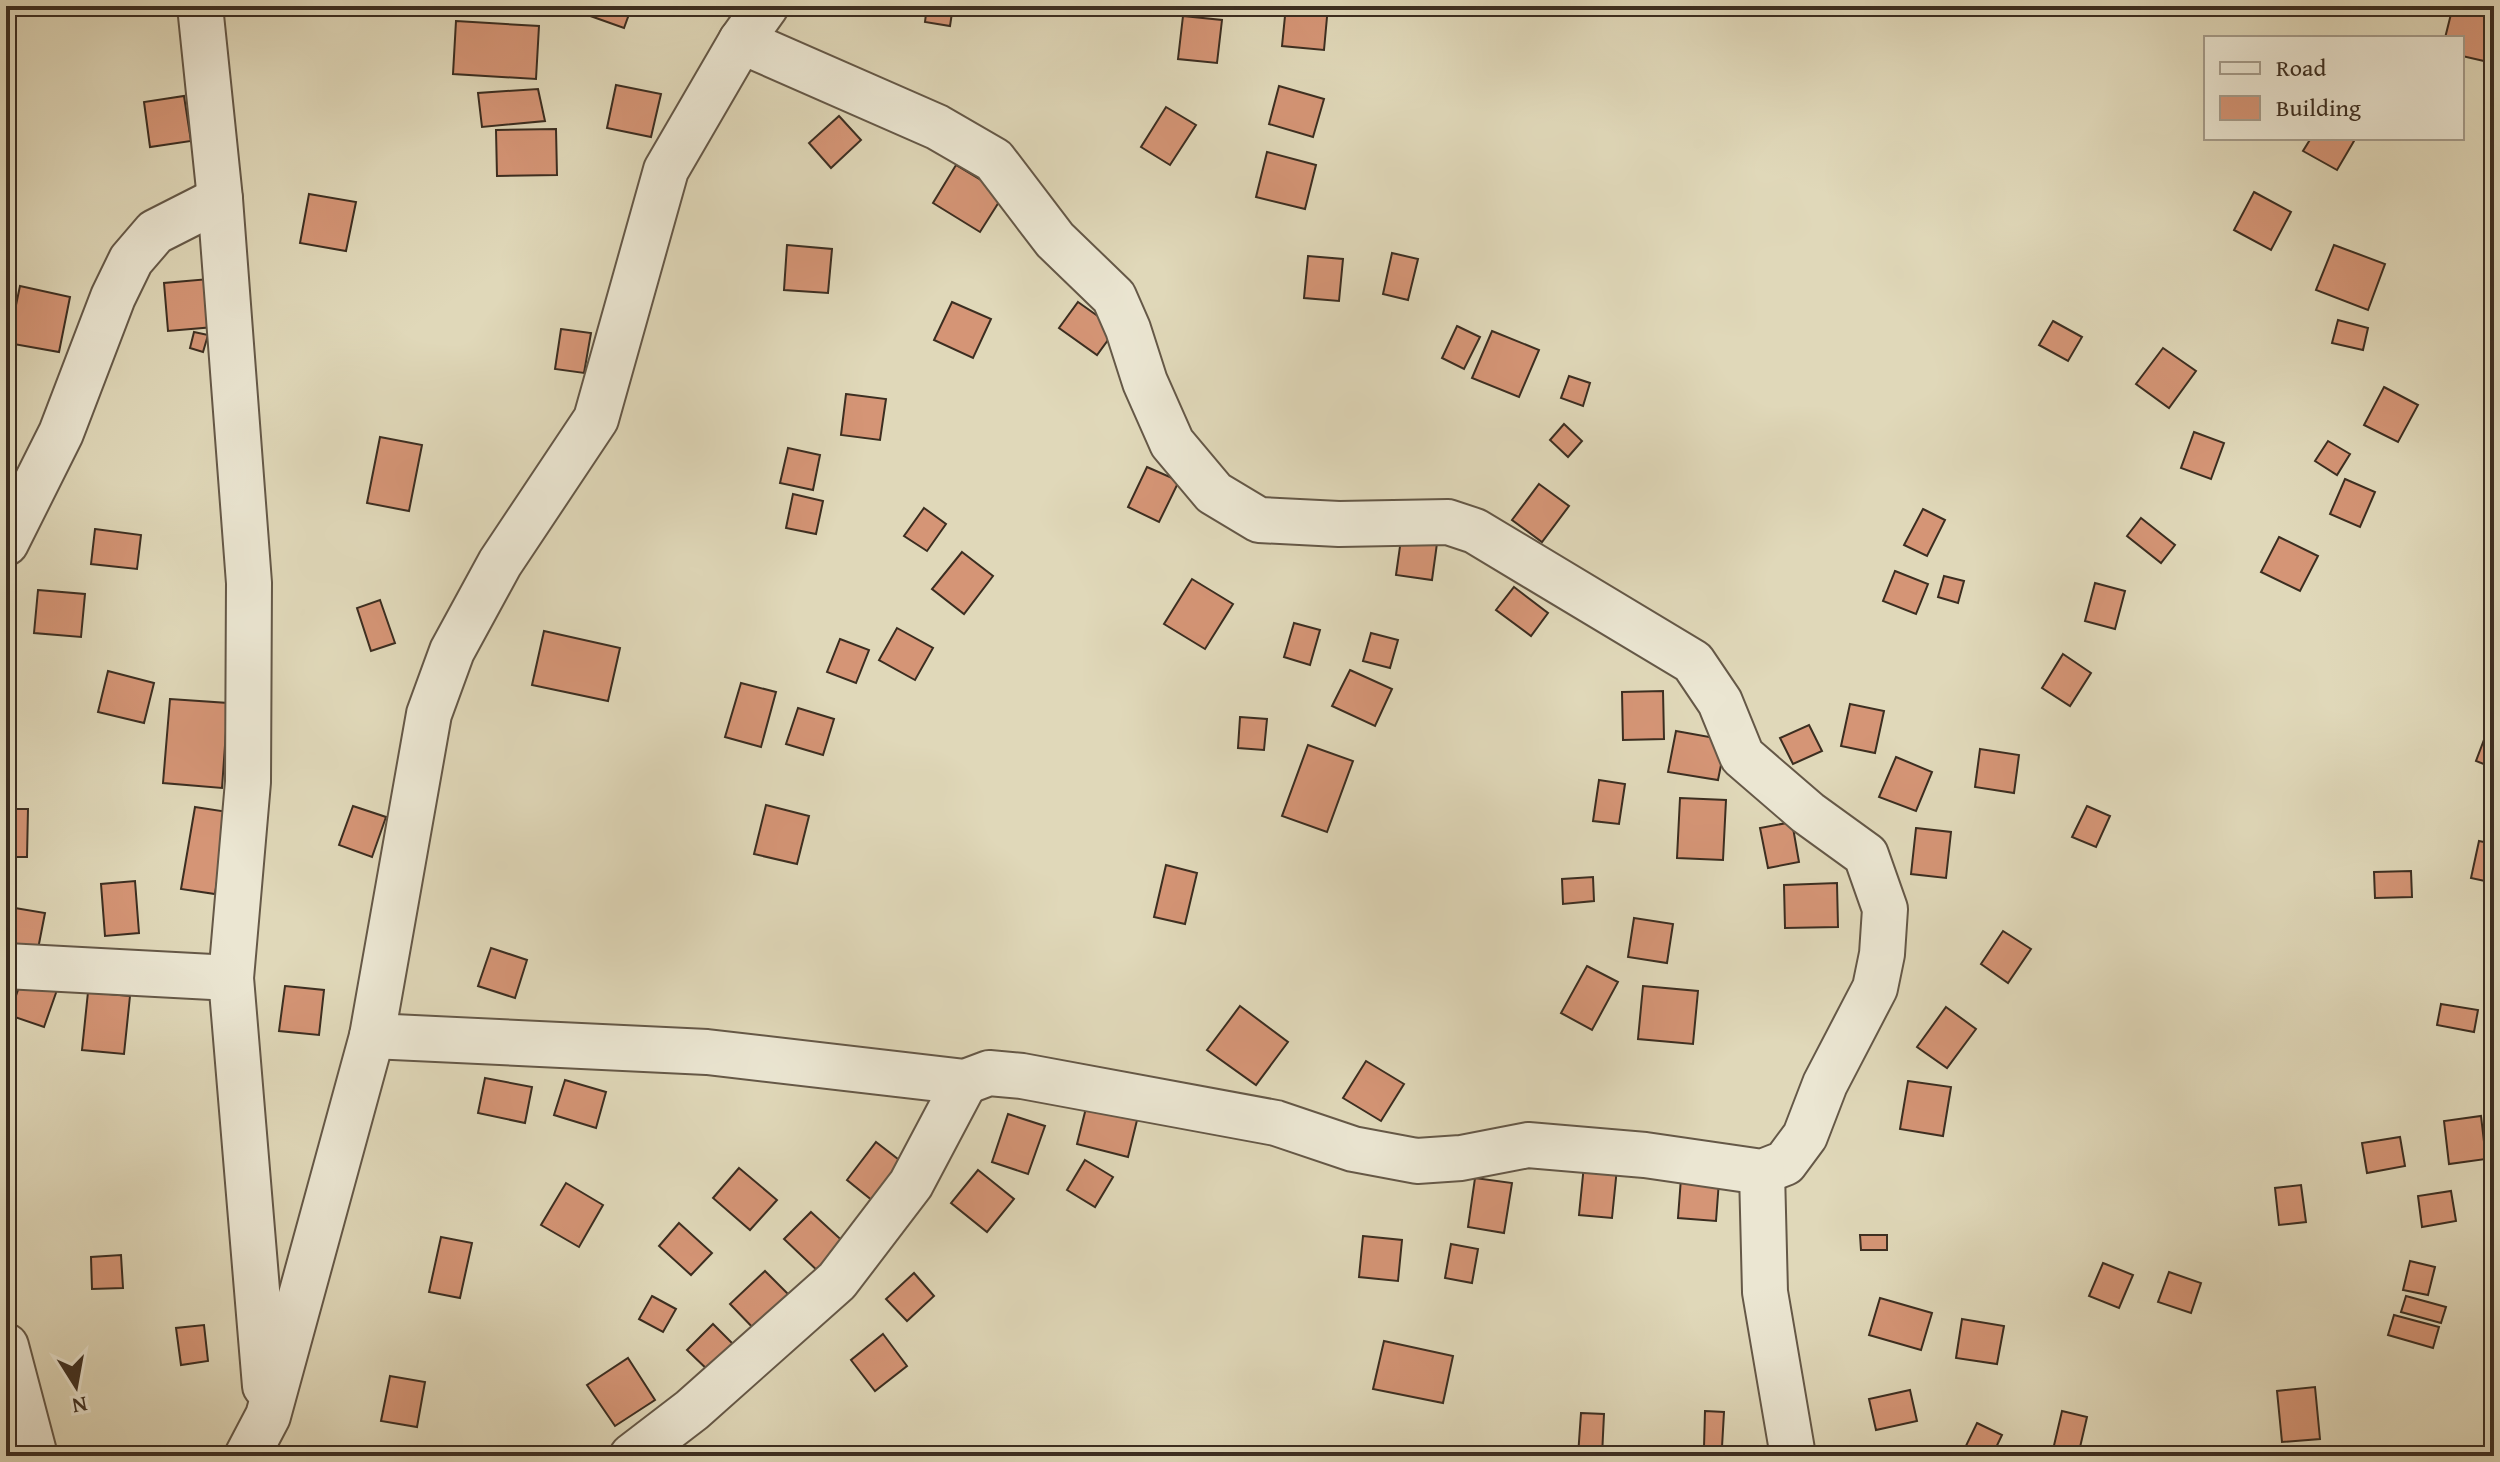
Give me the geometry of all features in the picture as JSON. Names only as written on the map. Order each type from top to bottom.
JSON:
[{"type":"street","points":[[200,6],[220,199],[249,583],[248,782],[231,978],[268,1436]]},
{"type":"street","points":[[247,1456],[268,1436],[372,1036],[429,714],[452,651],[500,563],[596,419],[666,170],[741,41],[766,6]]},
{"type":"street","points":[[372,1036],[707,1052],[965,1082],[989,1073],[1022,1076],[1276,1123],[1353,1149],[1417,1161],[1461,1158],[1528,1145],[1645,1155],[1762,1172],[1785,1163],[1805,1136],[1825,1084],[1875,988],[1882,954],[1885,909],[1866,855],[1808,813],[1742,756],[1720,702],[1693,662],[1475,531],[1448,522],[1325,524],[1259,520],[1214,493],[1172,443],[1145,382],[1114,297],[1055,240],[994,160],[937,127],[741,41]]},
{"type":"street","points":[[6,543],[61,433],[113,297],[131,260],[155,232],[220,199]]},
{"type":"street","points":[[6,966],[231,978]]},
{"type":"street","points":[[632,1456],[692,1410],[837,1281],[911,1184],[965,1082]]},
{"type":"street","points":[[1762,1172],[1765,1292],[1793,1456]]},
{"type":"street","points":[[6,1346],[35,1456]]},
{"type":"building","points":[[584,6],[632,6],[624,28],[582,13]]},
{"type":"building","points":[[927,6],[953,6],[950,26],[925,22]]},
{"type":"building","points":[[1286,6],[1328,6],[1324,50],[1282,46]]},
{"type":"building","points":[[2453,6],[2494,9],[2494,25],[2484,61],[2464,56],[2464,36],[2446,36]]},
{"type":"building","points":[[1183,16],[1222,20],[1217,63],[1178,59]]},
{"type":"building","points":[[456,21],[539,26],[536,79],[453,74]]},
{"type":"building","points":[[616,85],[661,94],[651,137],[607,128]]},
{"type":"building","points":[[1279,86],[1324,99],[1313,137],[1269,124]]},
{"type":"building","points":[[538,89],[545,121],[482,127],[478,93]]},
{"type":"building","points":[[184,96],[191,141],[150,147],[144,102]]},
{"type":"building","points":[[1166,107],[1196,125],[1170,165],[1141,147]]},
{"type":"building","points":[[839,116],[861,140],[831,168],[809,143]]},
{"type":"building","points":[[556,129],[557,175],[497,176],[496,130]]},
{"type":"building","points":[[2310,140],[2354,141],[2337,170],[2303,151]]},
{"type":"building","points":[[1267,152],[1316,165],[1305,209],[1256,197]]},
{"type":"building","points":[[956,165],[1004,194],[980,232],[933,203]]},
{"type":"building","points":[[2254,192],[2291,212],[2271,250],[2234,230]]},
{"type":"building","points":[[309,194],[356,202],[346,251],[300,243]]},
{"type":"building","points":[[787,245],[832,249],[828,293],[784,290]]},
{"type":"building","points":[[2334,245],[2385,264],[2368,310],[2316,290]]},
{"type":"building","points":[[1392,253],[1418,259],[1408,300],[1383,294]]},
{"type":"building","points":[[1308,256],[1343,259],[1339,301],[1304,298]]},
{"type":"building","points":[[209,279],[214,327],[168,331],[164,283]]},
{"type":"building","points":[[20,286],[70,297],[59,352],[8,343]]},
{"type":"building","points":[[952,302],[991,319],[973,358],[934,340]]},
{"type":"building","points":[[1078,302],[1116,329],[1097,355],[1059,328]]},
{"type":"building","points":[[2338,320],[2368,328],[2363,350],[2332,343]]},
{"type":"building","points":[[2053,321],[2082,337],[2068,361],[2039,345]]},
{"type":"building","points":[[1457,326],[1480,337],[1464,369],[1442,358]]},
{"type":"building","points":[[561,329],[591,333],[584,373],[555,369]]},
{"type":"building","points":[[1492,331],[1539,350],[1519,397],[1472,378]]},
{"type":"building","points":[[194,332],[208,335],[203,352],[190,348]]},
{"type":"building","points":[[2163,348],[2196,371],[2169,408],[2136,384]]},
{"type":"building","points":[[1569,376],[1590,383],[1583,406],[1561,398]]},
{"type":"building","points":[[2384,387],[2418,405],[2398,442],[2364,425]]},
{"type":"building","points":[[846,394],[886,399],[880,440],[841,435]]},
{"type":"building","points":[[1564,424],[1582,441],[1568,457],[1550,440]]},
{"type":"building","points":[[2194,432],[2224,443],[2211,479],[2181,468]]},
{"type":"building","points":[[380,437],[422,445],[409,511],[367,503]]},
{"type":"building","points":[[2328,441],[2350,454],[2337,475],[2315,461]]},
{"type":"building","points":[[788,448],[820,455],[813,490],[780,483]]},
{"type":"building","points":[[1147,467],[1179,481],[1159,522],[1128,507]]},
{"type":"building","points":[[2345,479],[2375,492],[2360,527],[2330,514]]},
{"type":"building","points":[[1539,484],[1569,506],[1542,542],[1512,520]]},
{"type":"building","points":[[793,494],[823,501],[816,534],[786,528]]},
{"type":"building","points":[[924,508],[946,524],[927,551],[904,536]]},
{"type":"building","points":[[1923,509],[1945,520],[1927,556],[1904,545]]},
{"type":"building","points":[[2141,518],[2175,545],[2161,563],[2127,536]]},
{"type":"building","points":[[95,529],[141,535],[137,569],[91,564]]},
{"type":"building","points":[[1402,532],[1438,536],[1432,580],[1396,575]]},
{"type":"building","points":[[2279,537],[2318,556],[2300,591],[2261,572]]},
{"type":"building","points":[[962,552],[993,576],[964,614],[932,589]]},
{"type":"building","points":[[1895,571],[1928,584],[1916,614],[1883,601]]},
{"type":"building","points":[[1944,576],[1964,581],[1958,603],[1938,597]]},
{"type":"building","points":[[1192,579],[1233,604],[1205,649],[1164,624]]},
{"type":"building","points":[[2095,583],[2125,591],[2115,629],[2085,621]]},
{"type":"building","points":[[1514,587],[1548,613],[1531,636],[1496,610]]},
{"type":"building","points":[[38,590],[85,594],[81,637],[34,633]]},
{"type":"building","points":[[380,600],[395,643],[371,651],[357,608]]},
{"type":"building","points":[[1294,623],[1320,630],[1310,665],[1284,657]]},
{"type":"building","points":[[897,628],[933,648],[915,680],[879,660]]},
{"type":"building","points":[[544,631],[620,648],[608,701],[532,685]]},
{"type":"building","points":[[1371,633],[1398,640],[1390,668],[1363,661]]},
{"type":"building","points":[[840,639],[869,650],[856,683],[827,672]]},
{"type":"building","points":[[2063,654],[2091,673],[2070,706],[2042,688]]},
{"type":"building","points":[[1350,670],[1392,689],[1375,726],[1332,706]]},
{"type":"building","points":[[108,671],[154,683],[144,723],[98,712]]},
{"type":"building","points":[[741,683],[776,692],[761,747],[725,737]]},
{"type":"building","points":[[1663,691],[1664,739],[1623,740],[1622,692]]},
{"type":"building","points":[[170,699],[228,703],[222,788],[163,783]]},
{"type":"building","points":[[1850,704],[1884,711],[1875,753],[1841,746]]},
{"type":"building","points":[[798,708],[834,719],[823,755],[786,744]]},
{"type":"building","points":[[1240,717],[1267,719],[1264,750],[1238,748]]},
{"type":"building","points":[[1809,725],[1822,751],[1793,764],[1780,738]]},
{"type":"building","points":[[1676,731],[1726,740],[1718,780],[1668,772]]},
{"type":"building","points":[[2485,737],[2494,741],[2494,768],[2476,761]]},
{"type":"building","points":[[1308,745],[1353,761],[1327,832],[1282,816]]},
{"type":"building","points":[[1980,749],[2019,755],[2014,793],[1975,787]]},
{"type":"building","points":[[1896,757],[1932,772],[1916,811],[1879,797]]},
{"type":"building","points":[[1599,780],[1625,784],[1619,824],[1593,821]]},
{"type":"building","points":[[1680,798],[1726,800],[1723,860],[1677,858]]},
{"type":"building","points":[[766,805],[809,816],[797,864],[754,854]]},
{"type":"building","points":[[353,806],[386,817],[372,857],[339,845]]},
{"type":"building","points":[[2087,806],[2110,816],[2096,847],[2072,837]]},
{"type":"building","points":[[195,807],[228,812],[215,894],[181,889]]},
{"type":"building","points":[[6,809],[28,809],[27,857],[6,857]]},
{"type":"building","points":[[1792,822],[1799,862],[1768,868],[1760,828]]},
{"type":"building","points":[[1916,828],[1951,832],[1946,878],[1911,874]]},
{"type":"building","points":[[2479,841],[2494,844],[2494,883],[2471,878]]},
{"type":"building","points":[[1166,865],[1197,873],[1185,924],[1154,917]]},
{"type":"building","points":[[2411,871],[2412,897],[2375,898],[2374,872]]},
{"type":"building","points":[[1593,877],[1594,901],[1563,904],[1562,879]]},
{"type":"building","points":[[135,881],[139,933],[105,936],[101,884]]},
{"type":"building","points":[[1837,883],[1838,927],[1785,928],[1784,885]]},
{"type":"building","points":[[15,908],[45,913],[37,954],[8,949]]},
{"type":"building","points":[[1634,918],[1673,924],[1667,963],[1628,957]]},
{"type":"building","points":[[2003,931],[2031,949],[2008,983],[1981,964]]},
{"type":"building","points":[[491,948],[527,960],[515,998],[478,986]]},
{"type":"building","points":[[1587,966],[1618,982],[1592,1030],[1561,1013]]},
{"type":"building","points":[[22,979],[57,990],[44,1027],[9,1015]]},
{"type":"building","points":[[285,986],[324,990],[319,1035],[279,1031]]},
{"type":"building","points":[[1643,986],[1698,991],[1693,1044],[1638,1039]]},
{"type":"building","points":[[88,992],[130,996],[124,1054],[82,1050]]},
{"type":"building","points":[[2441,1004],[2478,1010],[2474,1032],[2437,1025]]},
{"type":"building","points":[[1240,1006],[1288,1042],[1256,1085],[1207,1050]]},
{"type":"building","points":[[1946,1007],[1976,1029],[1947,1068],[1917,1047]]},
{"type":"building","points":[[1366,1061],[1404,1084],[1381,1121],[1343,1098]]},
{"type":"building","points":[[485,1078],[532,1087],[525,1123],[478,1113]]},
{"type":"building","points":[[565,1080],[606,1092],[596,1128],[554,1115]]},
{"type":"building","points":[[1908,1081],[1951,1087],[1943,1136],[1900,1129]]},
{"type":"building","points":[[1089,1096],[1140,1108],[1128,1157],[1077,1144]]},
{"type":"building","points":[[1008,1114],[1045,1126],[1028,1174],[992,1162]]},
{"type":"building","points":[[2481,1116],[2486,1159],[2449,1164],[2444,1121]]},
{"type":"building","points":[[2400,1137],[2405,1166],[2367,1173],[2362,1143]]},
{"type":"building","points":[[876,1142],[903,1163],[873,1201],[847,1180]]},
{"type":"building","points":[[1085,1160],[1113,1177],[1095,1207],[1067,1190]]},
{"type":"building","points":[[1584,1165],[1617,1168],[1612,1218],[1579,1215]]},
{"type":"building","points":[[739,1168],[777,1200],[750,1230],[713,1198]]},
{"type":"building","points":[[978,1170],[1014,1199],[987,1232],[951,1203]]},
{"type":"building","points":[[1475,1178],[1512,1183],[1504,1233],[1468,1227]]},
{"type":"building","points":[[1681,1178],[1719,1181],[1716,1221],[1678,1218]]},
{"type":"building","points":[[566,1183],[603,1205],[579,1247],[541,1225]]},
{"type":"building","points":[[2301,1185],[2306,1222],[2279,1225],[2275,1188]]},
{"type":"building","points":[[2451,1191],[2456,1221],[2422,1227],[2418,1196]]},
{"type":"building","points":[[811,1212],[849,1247],[822,1275],[784,1239]]},
{"type":"building","points":[[679,1223],[712,1253],[691,1275],[659,1246]]},
{"type":"building","points":[[1860,1235],[1887,1235],[1887,1250],[1861,1250]]},
{"type":"building","points":[[1363,1236],[1402,1240],[1398,1281],[1359,1277]]},
{"type":"building","points":[[441,1237],[472,1243],[460,1298],[429,1292]]},
{"type":"building","points":[[1451,1244],[1478,1249],[1472,1283],[1445,1278]]},
{"type":"building","points":[[121,1255],[123,1288],[92,1289],[91,1257]]},
{"type":"building","points":[[2410,1261],[2435,1267],[2428,1295],[2403,1290]]},
{"type":"building","points":[[2103,1263],[2133,1275],[2119,1308],[2089,1296]]},
{"type":"building","points":[[765,1271],[793,1299],[758,1333],[730,1304]]},
{"type":"building","points":[[2169,1272],[2201,1283],[2191,1313],[2158,1302]]},
{"type":"building","points":[[914,1273],[934,1296],[907,1321],[886,1299]]},
{"type":"building","points":[[652,1296],[676,1309],[663,1332],[639,1319]]},
{"type":"building","points":[[2406,1296],[2446,1307],[2441,1323],[2401,1312]]},
{"type":"building","points":[[1880,1298],[1932,1313],[1921,1350],[1869,1335]]},
{"type":"building","points":[[2394,1315],[2439,1327],[2433,1348],[2388,1335]]},
{"type":"building","points":[[1962,1319],[2004,1326],[1997,1364],[1956,1358]]},
{"type":"building","points":[[713,1324],[738,1349],[712,1374],[687,1350]]},
{"type":"building","points":[[204,1325],[208,1361],[181,1365],[176,1328]]},
{"type":"building","points":[[883,1334],[907,1366],[875,1391],[851,1360]]},
{"type":"building","points":[[1384,1341],[1453,1356],[1443,1403],[1373,1389]]},
{"type":"building","points":[[628,1358],[655,1400],[615,1426],[587,1385]]},
{"type":"building","points":[[390,1376],[425,1382],[417,1427],[381,1421]]},
{"type":"building","points":[[2315,1387],[2320,1439],[2282,1442],[2277,1391]]},
{"type":"building","points":[[1910,1390],[1917,1421],[1876,1430],[1869,1399]]},
{"type":"building","points":[[1705,1411],[1724,1412],[1722,1447],[1704,1447]]},
{"type":"building","points":[[2062,1411],[2087,1417],[2078,1456],[2052,1454]]},
{"type":"building","points":[[1581,1413],[1604,1414],[1602,1456],[1578,1456]]},
{"type":"building","points":[[1977,1423],[2002,1435],[1992,1456],[1962,1454]]}]
